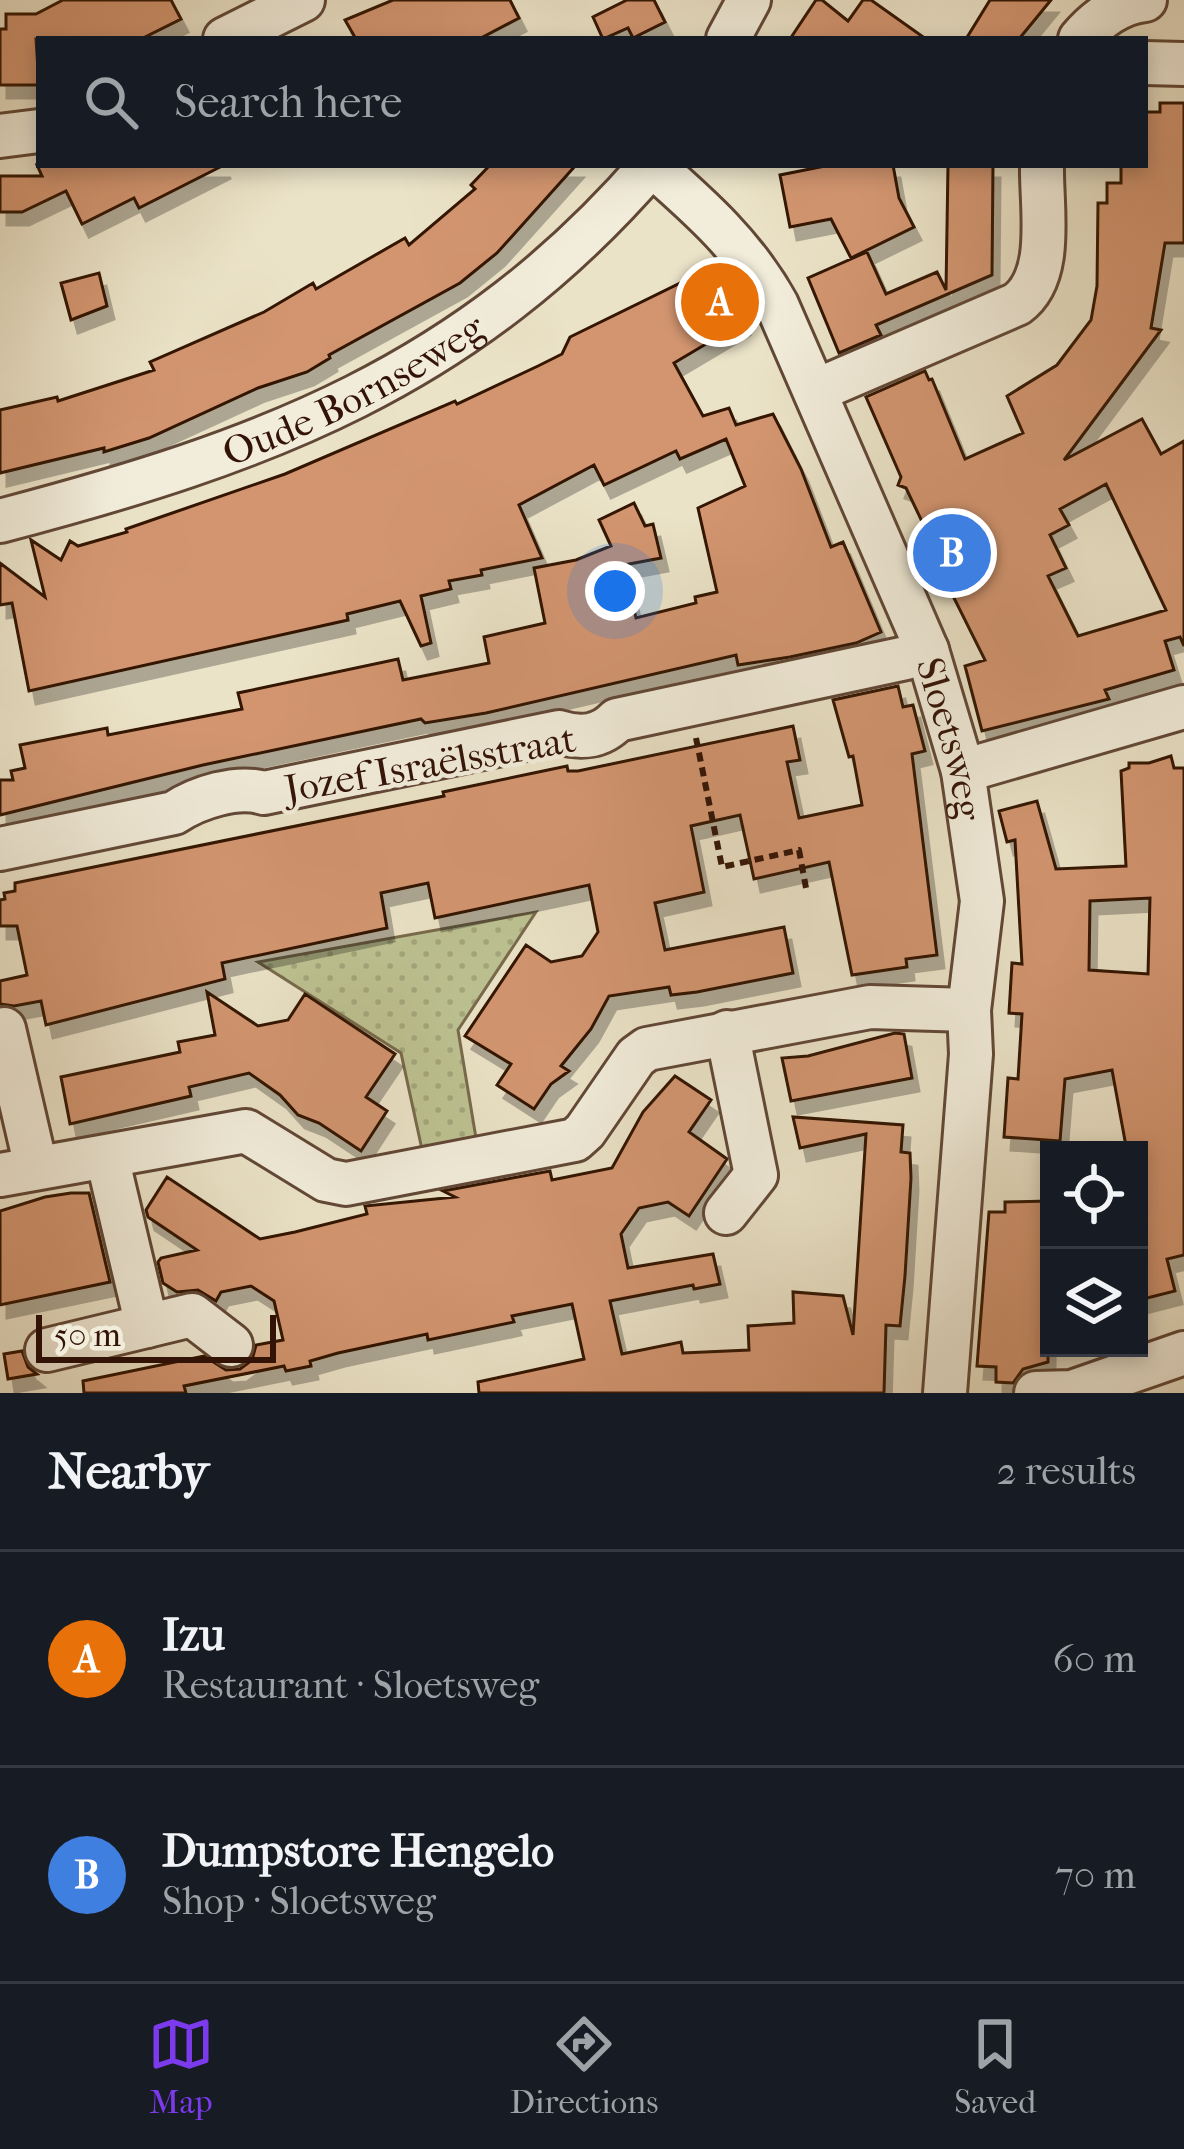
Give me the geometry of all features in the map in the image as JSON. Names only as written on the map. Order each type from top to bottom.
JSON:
[{"type":"street","points":[[231,36],[303,0]]},
{"type":"street","points":[[1084,36],[1114,10],[1145,0]]},
{"type":"street","points":[[1148,63],[1184,64]]},
{"type":"street","points":[[0,136],[36,131]]},
{"type":"street","name":"Oude Bornseweg","points":[[0,521],[191,468],[376,387],[506,306],[602,220],[649,168]]},
{"type":"street","name":"Sloetsweg","points":[[655,168],[719,225],[756,268],[927,650],[963,771],[982,901],[969,1010],[971,1054],[945,1393]]},
{"type":"street","points":[[814,391],[1017,304],[1030,294],[1038,282],[1041,259],[1042,168]]},
{"type":"street","name":"Jozef Israëlsstraat","points":[[0,849],[174,813],[190,802],[249,789],[265,793],[559,732],[577,737],[607,731],[617,720],[927,650]]},
{"type":"street","points":[[963,771],[1184,707]]},
{"type":"street","points":[[4,1029],[18,1171],[246,1131],[326,1180],[346,1184],[574,1140],[647,1049],[870,1007],[969,1010]]},
{"type":"street","points":[[726,1213],[756,1174],[727,1032]]},
{"type":"street","points":[[107,1156],[147,1326]]},
{"type":"street","points":[[47,1350],[192,1315],[231,1345]]},
{"type":"street","points":[[1036,1393],[1072,1392],[1184,1353]]},
{"type":"path","points":[[689,705],[722,867],[799,850],[806,888]]},
{"type":"green space","points":[[536,912],[458,1030],[477,1144],[423,1154],[401,1053],[258,962]]},
{"type":"building","points":[[63,0],[171,0],[181,19],[147,36],[36,36],[36,85],[0,85],[0,29],[6,29],[6,14],[36,14]]},
{"type":"building","points":[[393,0],[510,0],[519,18],[485,36],[354,36],[345,20]]},
{"type":"building","points":[[627,0],[654,0],[665,22],[637,36],[628,28],[602,36],[593,17]]},
{"type":"building","points":[[816,0],[848,21],[863,0],[871,0],[922,36],[792,36]]},
{"type":"building","points":[[990,0],[1051,0],[1021,36],[968,36]]},
{"type":"building","points":[[1160,103],[1184,103],[1184,243],[1165,243],[1151,328],[1161,330],[1064,460],[1142,419],[1161,454],[1184,441],[1184,646],[1180,637],[1165,641],[1174,670],[1105,690],[1109,699],[982,731],[965,666],[985,660],[906,488],[898,485],[901,477],[866,397],[925,371],[965,459],[1023,433],[1007,396],[1057,365],[1091,320],[1097,286],[1098,203],[1107,203],[1107,183],[1121,183],[1121,168],[1148,168],[1148,112],[1160,112]],"holes":[[[1106,484],[1166,610],[1078,636],[1048,576],[1066,568],[1050,535],[1069,525],[1060,509]]]},
{"type":"building","points":[[38,168],[218,168],[139,208],[134,198],[82,224],[66,191],[22,212],[0,212],[0,176],[42,176]]},
{"type":"building","points":[[487,168],[573,168],[497,253],[460,283],[329,355],[307,372],[258,388],[149,438],[0,473],[0,410],[57,397],[58,401],[154,370],[150,362],[264,312],[313,283],[316,289],[405,238],[409,245],[475,189],[471,185]]},
{"type":"building","points":[[815,168],[894,168],[899,198],[914,227],[851,258],[831,219],[790,227],[780,175]]},
{"type":"building","points":[[948,168],[993,168],[992,275],[876,325],[881,335],[839,353],[808,278],[867,252],[886,294],[937,272],[946,290]]},
{"type":"building","points":[[709,269],[719,273],[743,322],[674,363],[703,416],[729,408],[736,425],[773,414],[801,469],[831,547],[843,542],[881,632],[856,643],[790,657],[738,665],[736,655],[486,713],[425,723],[421,719],[203,765],[0,815],[0,780],[13,780],[11,771],[25,768],[20,745],[107,728],[108,735],[242,709],[238,693],[398,659],[403,680],[489,663],[484,637],[545,623],[534,568],[576,560],[611,546],[599,520],[634,503],[645,526],[653,524],[661,558],[624,565],[636,618],[696,603],[695,597],[717,592],[698,508],[745,486],[726,439],[680,459],[676,451],[604,485],[594,465],[519,505],[542,558],[481,570],[482,575],[449,581],[451,589],[421,596],[431,643],[421,646],[400,601],[347,614],[348,620],[29,691],[12,603],[0,605],[0,563],[45,597],[31,540],[61,560],[70,541],[78,546],[127,532],[285,474],[538,366],[562,354],[570,337]]},
{"type":"building","points":[[99,273],[107,306],[71,320],[61,283]]},
{"type":"building","points":[[898,686],[903,707],[913,705],[925,751],[912,754],[937,955],[906,959],[907,967],[852,975],[829,862],[754,879],[740,815],[691,826],[704,892],[655,903],[665,950],[784,927],[793,973],[697,992],[671,995],[669,987],[609,996],[591,1029],[561,1066],[569,1071],[551,1084],[534,1109],[497,1085],[511,1064],[465,1036],[526,945],[551,962],[582,956],[598,932],[589,885],[435,918],[428,883],[381,893],[387,928],[222,963],[225,979],[46,1025],[41,1001],[0,1004],[0,981],[27,975],[17,926],[0,926],[0,900],[5,899],[4,893],[15,891],[15,883],[444,796],[443,792],[567,766],[568,771],[578,771],[793,726],[800,760],[787,762],[799,818],[862,805],[853,756],[849,757],[833,700]]},
{"type":"building","points":[[1171,756],[1174,768],[1184,768],[1184,1255],[1167,1259],[1175,1291],[1148,1298],[1148,1141],[1125,1141],[1112,1070],[1065,1079],[1060,1141],[1004,1137],[1008,1078],[1018,1079],[1022,1014],[1009,1013],[1012,963],[1022,964],[1015,840],[1007,842],[999,811],[1037,801],[1056,869],[1126,866],[1121,771],[1129,763]],"holes":[[[1150,898],[1148,974],[1089,970],[1090,901]]]},
{"type":"building","points":[[207,992],[258,1026],[288,1020],[305,994],[395,1054],[366,1097],[387,1111],[361,1151],[298,1115],[249,1073],[189,1087],[191,1096],[70,1124],[61,1077],[180,1052],[178,1042],[215,1035]]},
{"type":"building","points":[[904,1034],[912,1078],[791,1101],[782,1058],[808,1056]]},
{"type":"building","points":[[675,1076],[711,1100],[689,1132],[727,1159],[689,1216],[668,1202],[639,1208],[621,1234],[628,1268],[713,1254],[720,1284],[610,1301],[622,1354],[681,1342],[683,1353],[749,1350],[748,1326],[794,1323],[793,1292],[843,1296],[853,1335],[866,1134],[800,1148],[793,1117],[903,1125],[901,1152],[910,1153],[911,1178],[905,1276],[900,1326],[886,1325],[884,1393],[479,1393],[478,1382],[584,1359],[572,1304],[512,1316],[514,1322],[338,1353],[310,1361],[311,1366],[286,1371],[284,1366],[184,1386],[186,1393],[84,1393],[83,1381],[204,1356],[226,1370],[240,1369],[252,1360],[256,1345],[283,1340],[274,1301],[251,1286],[221,1292],[216,1301],[198,1290],[177,1292],[163,1283],[161,1258],[197,1250],[148,1217],[146,1210],[167,1177],[260,1239],[367,1214],[365,1206],[455,1197],[443,1191],[550,1171],[552,1180],[612,1168],[643,1112]]},
{"type":"building","points":[[89,1193],[110,1282],[0,1305],[0,1211]]},
{"type":"building","points":[[1040,1201],[1040,1357],[1048,1357],[1048,1362],[1023,1369],[1013,1383],[996,1382],[996,1367],[977,1366],[989,1212],[1005,1212],[1005,1202]]},
{"type":"building","points":[[22,1351],[28,1367],[37,1374],[8,1379],[4,1354]]},
{"type":"place","name":"Izu","points":[[720,302]]},
{"type":"place","name":"Dumpstore Hengelo","points":[[952,553]]}]
